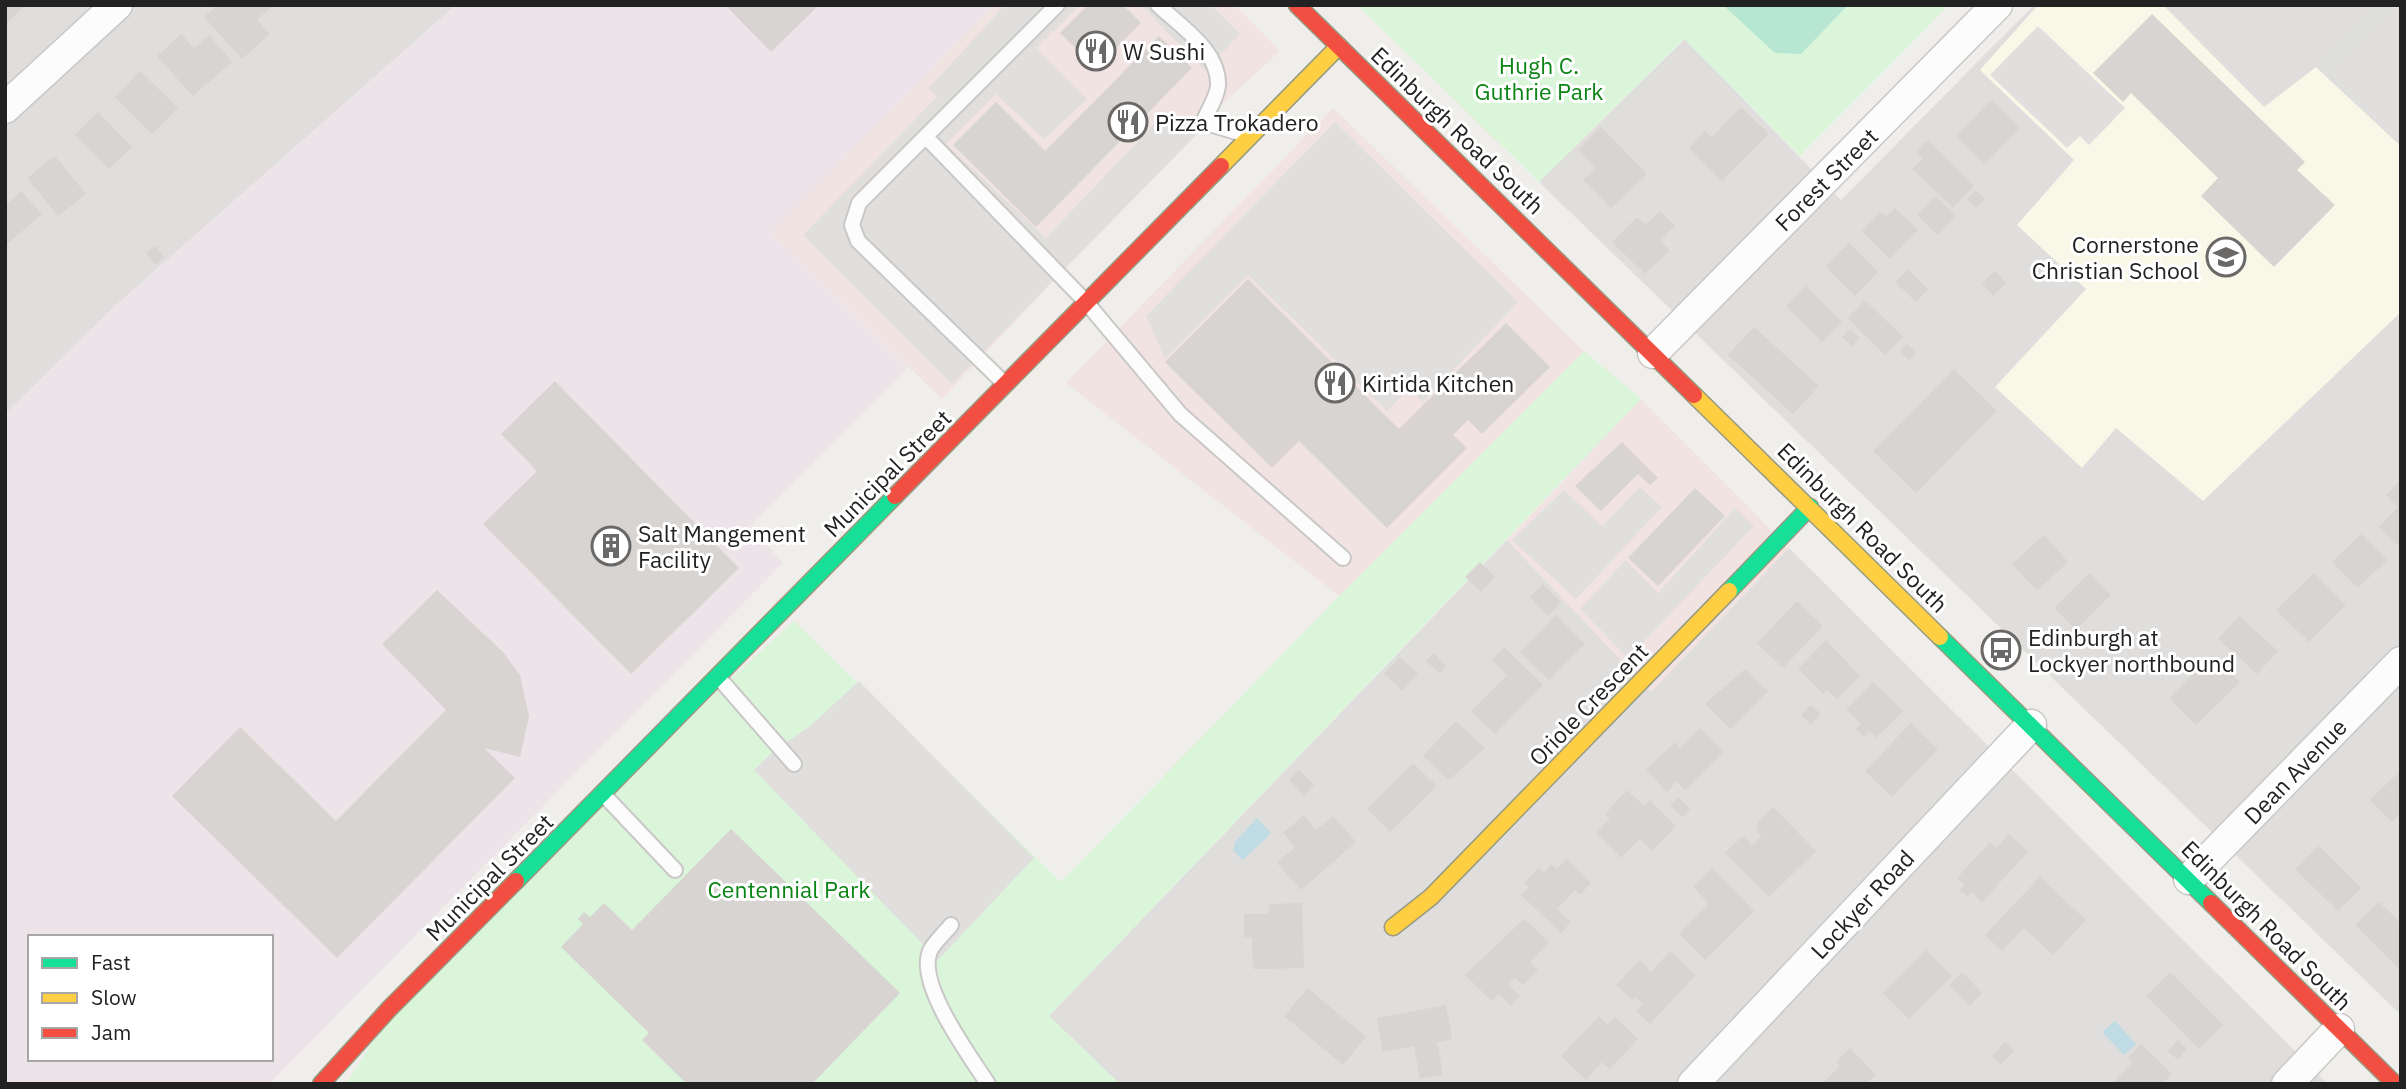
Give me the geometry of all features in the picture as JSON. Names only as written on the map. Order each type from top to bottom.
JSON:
[{"type":"street","points":[[5,108],[117,5]]},
{"type":"street","name":"Edinburgh Road South","points":[[1297,5],[2395,1084]]},
{"type":"street","name":"Forest Street","points":[[1653,353],[1997,5]]},
{"type":"street","name":"Municipal Street","points":[[321,1084],[389,1009],[1339,46]]},
{"type":"street","name":"Oriole Crescent","points":[[1393,927],[1431,897],[1810,507]]},
{"type":"street","name":"Dean Avenue","points":[[2189,879],[2401,662]]},
{"type":"street","name":"Lockyer Road","points":[[1693,1084],[2031,725]]},
{"type":"street","points":[[2287,1084],[2339,1029]]},
{"type":"lane","points":[[1006,385],[858,241],[852,225],[859,203],[1057,5]]},
{"type":"lane","points":[[1158,5],[1203,47],[1215,70],[1218,88],[1203,122],[1250,136]]},
{"type":"lane","points":[[926,137],[1086,302],[1180,414],[1343,558]]},
{"type":"lane","points":[[719,677],[794,764]]},
{"type":"lane","points":[[603,794],[675,870]]},
{"type":"lane","points":[[951,925],[930,951],[930,982],[947,1019],[988,1084]]},
{"type":"shaded area","points":[[5,5],[456,5],[116,305],[5,414]]},
{"type":"shaded area","points":[[290,5],[363,5],[383,28],[300,102],[289,90],[275,94],[249,67],[259,58]]},
{"type":"shaded area","points":[[456,5],[994,5],[771,233],[908,367],[750,526],[783,563],[269,1084],[5,1084],[5,414],[116,305]]},
{"type":"shaded area","points":[[994,5],[1235,5],[1280,51],[1203,122],[942,399],[771,233]]},
{"type":"shaded area","points":[[1005,5],[1079,5],[1036,48],[1087,99],[1044,139],[996,94],[946,144],[1046,238],[1158,120],[1186,118],[1199,132],[952,384],[803,235],[937,97],[929,88]]},
{"type":"shaded area","points":[[1141,5],[1211,5],[1240,34],[1205,71]]},
{"type":"shaded area","points":[[2034,5],[2401,5],[2401,1015],[1539,182],[1685,39],[1841,200]]},
{"type":"shaded area","name":"Cornerstone Christian School","points":[[2038,5],[2163,5],[2264,107],[2316,67],[2401,146],[2401,312],[2203,501],[2116,428],[2082,468],[1995,387],[2086,289],[2017,225],[2074,160],[1980,70]]},
{"type":"shaded area","points":[[2379,5],[2401,5],[2401,146],[2316,67]]},
{"type":"shaded area","points":[[2395,5],[2401,5],[2401,145],[2328,73]]},
{"type":"shaded area","points":[[2038,26],[2125,108],[2089,145],[2080,136],[2067,148],[1990,75]]},
{"type":"shaded area","points":[[1333,108],[1584,351],[1339,596],[1066,383]]},
{"type":"shaded area","points":[[1335,122],[1518,302],[1423,402],[1409,388],[1387,411],[1248,275],[1165,359],[1146,316]]},
{"type":"shaded area","points":[[1675,154],[1734,209],[1708,239],[1698,236],[1677,257],[1662,242],[1677,227],[1660,210],[1645,223],[1638,217],[1628,224],[1615,211]]},
{"type":"shaded area","points":[[1830,384],[1878,430],[1848,461],[1800,417]]},
{"type":"shaded area","points":[[1641,399],[1789,548],[1651,692],[1507,540]]},
{"type":"shaded area","points":[[2007,408],[2074,472],[1965,579],[1899,515]]},
{"type":"shaded area","points":[[1640,487],[1662,507],[1576,599],[1512,540],[1564,490],[1602,526]]},
{"type":"shaded area","points":[[1735,508],[1754,526],[1628,658],[1580,609],[1626,560],[1658,593]]},
{"type":"shaded area","points":[[1507,540],[1651,691],[1789,548],[2328,1084],[1120,1084],[1049,1016]]},
{"type":"shaded area","points":[[859,681],[1034,858],[938,960],[754,770],[776,749],[809,727]]},
{"type":"green space","name":"Hugh C. Guthrie Park","points":[[1357,5],[1949,5],[1800,156],[1684,39],[1539,182]]},
{"type":"green space","points":[[1723,5],[1848,5],[1801,54],[1775,53]]},
{"type":"green space","name":"Centennial Park","points":[[1584,351],[1641,399],[1049,1016],[1120,1084],[346,1084],[424,961],[794,621],[1061,882],[1339,596]]},
{"type":"water","points":[[1257,818],[1271,833],[1243,860],[1233,851],[1235,842]]},
{"type":"water","points":[[2115,1021],[2136,1044],[2124,1055],[2102,1032]]},
{"type":"building","points":[[5,5],[25,5],[5,25]]},
{"type":"building","points":[[217,5],[273,5],[257,20],[270,34],[242,59],[204,17]]},
{"type":"building","points":[[725,5],[819,5],[771,52]]},
{"type":"building","name":"W Sushi","points":[[1088,5],[1123,5],[1141,23],[1096,68],[1060,33]]},
{"type":"building","points":[[2152,14],[2305,162],[2297,170],[2335,205],[2274,267],[2201,196],[2218,178],[2131,93],[2123,102],[2093,73]]},
{"type":"building","points":[[181,34],[194,48],[209,35],[232,62],[193,96],[157,56]]},
{"type":"building","points":[[1159,36],[1192,68],[1036,227],[953,145],[996,102],[1045,151]]},
{"type":"building","points":[[140,71],[178,108],[152,134],[115,97]]},
{"type":"building","points":[[1991,100],[2020,128],[1985,164],[1956,136]]},
{"type":"building","points":[[1741,107],[1769,134],[1722,181],[1689,148],[1705,131],[1712,137]]},
{"type":"building","points":[[98,112],[132,147],[109,169],[75,135]]},
{"type":"building","points":[[1601,127],[1647,174],[1611,208],[1583,180],[1596,168],[1578,150]]},
{"type":"building","points":[[1927,140],[1974,186],[1953,208],[1912,169],[1923,159],[1916,152]]},
{"type":"building","points":[[55,156],[86,194],[58,216],[27,178]]},
{"type":"building","points":[[1976,190],[1985,199],[1976,208],[1967,199]]},
{"type":"building","points":[[21,191],[42,214],[5,246],[5,206]]},
{"type":"building","points":[[1935,196],[1956,216],[1937,235],[1917,215]]},
{"type":"building","points":[[1895,208],[1918,230],[1890,259],[1862,231],[1881,212],[1886,217]]},
{"type":"building","points":[[1660,211],[1675,226],[1660,240],[1670,250],[1645,274],[1612,242],[1637,217],[1646,225]]},
{"type":"building","points":[[1849,243],[1878,272],[1855,296],[1825,266]]},
{"type":"building","points":[[155,246],[164,257],[155,265],[146,253]]},
{"type":"building","points":[[1908,269],[1928,289],[1916,302],[1895,282]]},
{"type":"building","points":[[1995,271],[2006,283],[1993,296],[1982,283]]},
{"type":"building","points":[[1248,279],[1399,429],[1506,323],[1550,367],[1482,434],[1468,420],[1453,435],[1467,448],[1387,528],[1299,441],[1272,468],[1165,362]]},
{"type":"building","points":[[1806,286],[1842,322],[1822,342],[1786,306]]},
{"type":"building","points":[[1865,300],[1903,337],[1885,355],[1848,318]]},
{"type":"building","points":[[1754,327],[1819,386],[1793,414],[1728,355]]},
{"type":"building","points":[[1850,329],[1860,338],[1852,346],[1842,337]]},
{"type":"building","points":[[1907,344],[1916,353],[1909,360],[1900,351]]},
{"type":"building","points":[[1954,369],[1997,411],[1916,493],[1873,451]]},
{"type":"building","name":"Salt Mangement Facility","points":[[555,381],[739,568],[631,674],[483,524],[537,471],[501,434]]},
{"type":"building","points":[[1622,442],[1658,478],[1650,485],[1638,474],[1601,511],[1575,486]]},
{"type":"building","points":[[2401,480],[2401,548],[2379,527],[2398,507],[2386,495]]},
{"type":"building","points":[[1695,488],[1725,516],[1658,586],[1628,558]]},
{"type":"building","points":[[2361,534],[2387,560],[2358,588],[2332,562]]},
{"type":"building","points":[[2044,535],[2068,562],[2037,591],[2012,564]]},
{"type":"building","points":[[1480,562],[1495,577],[1481,592],[1465,577]]},
{"type":"building","points":[[2089,573],[2111,595],[2076,630],[2054,608]]},
{"type":"building","points":[[2314,573],[2346,605],[2309,642],[2276,610]]},
{"type":"building","points":[[1543,584],[1561,602],[1548,616],[1530,597]]},
{"type":"building","points":[[437,590],[503,652],[520,675],[529,717],[520,757],[484,748],[515,778],[337,958],[172,796],[240,727],[336,821],[446,710],[382,644]]},
{"type":"building","points":[[1797,601],[1823,626],[1783,668],[1757,643]]},
{"type":"building","points":[[1556,615],[1585,644],[1549,680],[1520,652]]},
{"type":"building","points":[[2239,616],[2278,651],[2257,674],[2218,639]]},
{"type":"building","points":[[1826,640],[1860,676],[1837,699],[1827,690],[1823,694],[1798,669]]},
{"type":"building","points":[[1504,647],[1543,685],[1495,734],[1471,711],[1507,675],[1492,660]]},
{"type":"building","points":[[1434,653],[1446,666],[1439,673],[1426,661]]},
{"type":"building","points":[[2212,655],[2240,682],[2196,725],[2169,698]]},
{"type":"building","points":[[1400,657],[1418,674],[1402,690],[1384,674]]},
{"type":"building","points":[[1745,669],[1768,691],[1730,729],[1705,704]]},
{"type":"building","points":[[1873,682],[1903,711],[1876,738],[1870,731],[1864,737],[1856,729],[1861,724],[1846,709]]},
{"type":"building","points":[[1811,705],[1821,714],[1811,725],[1801,715]]},
{"type":"building","points":[[1456,721],[1485,748],[1449,780],[1423,756]]},
{"type":"building","points":[[1911,723],[1938,749],[1892,797],[1865,771]]},
{"type":"building","points":[[1700,728],[1723,752],[1685,790],[1677,781],[1667,792],[1646,770],[1675,742],[1680,748]]},
{"type":"building","points":[[1413,763],[1437,786],[1390,832],[1367,809]]},
{"type":"building","points":[[1299,770],[1314,785],[1304,795],[1289,780]]},
{"type":"building","points":[[2401,770],[2401,813],[2392,822],[2370,800]]},
{"type":"building","points":[[1627,790],[1644,806],[1650,800],[1676,826],[1652,851],[1640,839],[1621,858],[1596,833],[1610,819],[1605,814]]},
{"type":"building","points":[[1678,797],[1690,809],[1682,817],[1670,805]]},
{"type":"building","points":[[1773,807],[1816,851],[1769,897],[1725,853],[1743,836],[1752,845],[1762,836],[1757,832],[1757,823]]},
{"type":"building","points":[[1304,815],[1316,830],[1333,816],[1356,842],[1301,890],[1277,863],[1295,847],[1283,833]]},
{"type":"building","points":[[731,829],[900,993],[812,1084],[687,1084],[642,1040],[649,1033],[561,947],[583,924],[578,919],[584,912],[590,917],[604,903],[632,930]]},
{"type":"building","points":[[2009,834],[2028,852],[1982,902],[1972,892],[1967,896],[1960,890],[1965,885],[1957,878],[1990,842],[1996,848]]},
{"type":"building","points":[[2319,846],[2361,888],[2338,911],[2295,869]]},
{"type":"building","points":[[1566,859],[1591,883],[1580,895],[1575,890],[1557,909],[1571,922],[1561,933],[1521,895],[1529,887],[1525,883],[1538,868],[1544,873],[1551,864],[1557,869]]},
{"type":"building","points":[[1712,868],[1754,911],[1705,960],[1679,934],[1709,904],[1693,887]]},
{"type":"building","points":[[2040,877],[2086,920],[2053,955],[2024,928],[2002,951],[1985,935]]},
{"type":"building","points":[[2379,902],[2401,923],[2401,971],[2355,925]]},
{"type":"building","points":[[1302,903],[1304,968],[1253,969],[1252,937],[1244,937],[1244,914],[1269,914],[1269,904]]},
{"type":"building","points":[[1524,919],[1549,942],[1530,962],[1538,970],[1523,985],[1515,978],[1508,985],[1520,996],[1511,1006],[1498,994],[1492,1001],[1465,975]]},
{"type":"building","points":[[1926,950],[1952,976],[1909,1019],[1883,993]]},
{"type":"building","points":[[1670,951],[1696,975],[1650,1024],[1636,1011],[1643,1004],[1635,997],[1632,1000],[1616,985],[1640,960],[1651,972]]},
{"type":"building","points":[[1962,972],[1982,993],[1970,1006],[1949,985]]},
{"type":"building","points":[[2170,972],[2223,1025],[2199,1049],[2146,996]]},
{"type":"building","points":[[1308,988],[1366,1037],[1343,1065],[1284,1016]]},
{"type":"building","points":[[1446,1005],[1452,1039],[1437,1042],[1443,1075],[1420,1079],[1414,1046],[1383,1052],[1377,1018]]},
{"type":"building","points":[[1599,1016],[1608,1025],[1615,1017],[1638,1039],[1610,1069],[1602,1062],[1586,1080],[1561,1056]]},
{"type":"building","points":[[2178,1040],[2187,1049],[2178,1060],[2168,1051]]},
{"type":"building","points":[[2005,1042],[2014,1051],[2001,1064],[1992,1056]]},
{"type":"building","points":[[2141,1044],[2172,1074],[2162,1084],[2111,1084],[2132,1063],[2128,1058]]},
{"type":"building","points":[[1850,1048],[1876,1075],[1866,1084],[1822,1084],[1840,1066],[1836,1062]]},
{"type":"traffic: fast","points":[[516,881],[895,496]]},
{"type":"traffic: fast","points":[[1729,591],[1810,507]]},
{"type":"traffic: fast","points":[[1940,637],[2211,903]]},
{"type":"traffic: slow","points":[[1221,166],[1339,46]]},
{"type":"traffic: slow","points":[[1694,395],[1940,637]]},
{"type":"traffic: slow","points":[[1393,927],[1431,897],[1729,591]]},
{"type":"traffic: jam","points":[[1297,5],[1694,395]]},
{"type":"traffic: jam","points":[[895,496],[1221,166]]},
{"type":"traffic: jam","points":[[321,1084],[389,1009],[516,881]]},
{"type":"traffic: jam","points":[[2211,903],[2395,1084]]},
{"type":"place","name":"W Sushi","points":[[1096,51]]},
{"type":"place","name":"Pizza Trokadero","points":[[1128,122]]},
{"type":"place","name":"Cornerstone Christian School","points":[[2226,257]]},
{"type":"place","name":"Kirtida Kitchen","points":[[1335,383]]},
{"type":"place","name":"Salt Mangement Facility","points":[[611,546]]},
{"type":"place","name":"Edinburgh at Lockyer northbound","points":[[2001,650]]}]
